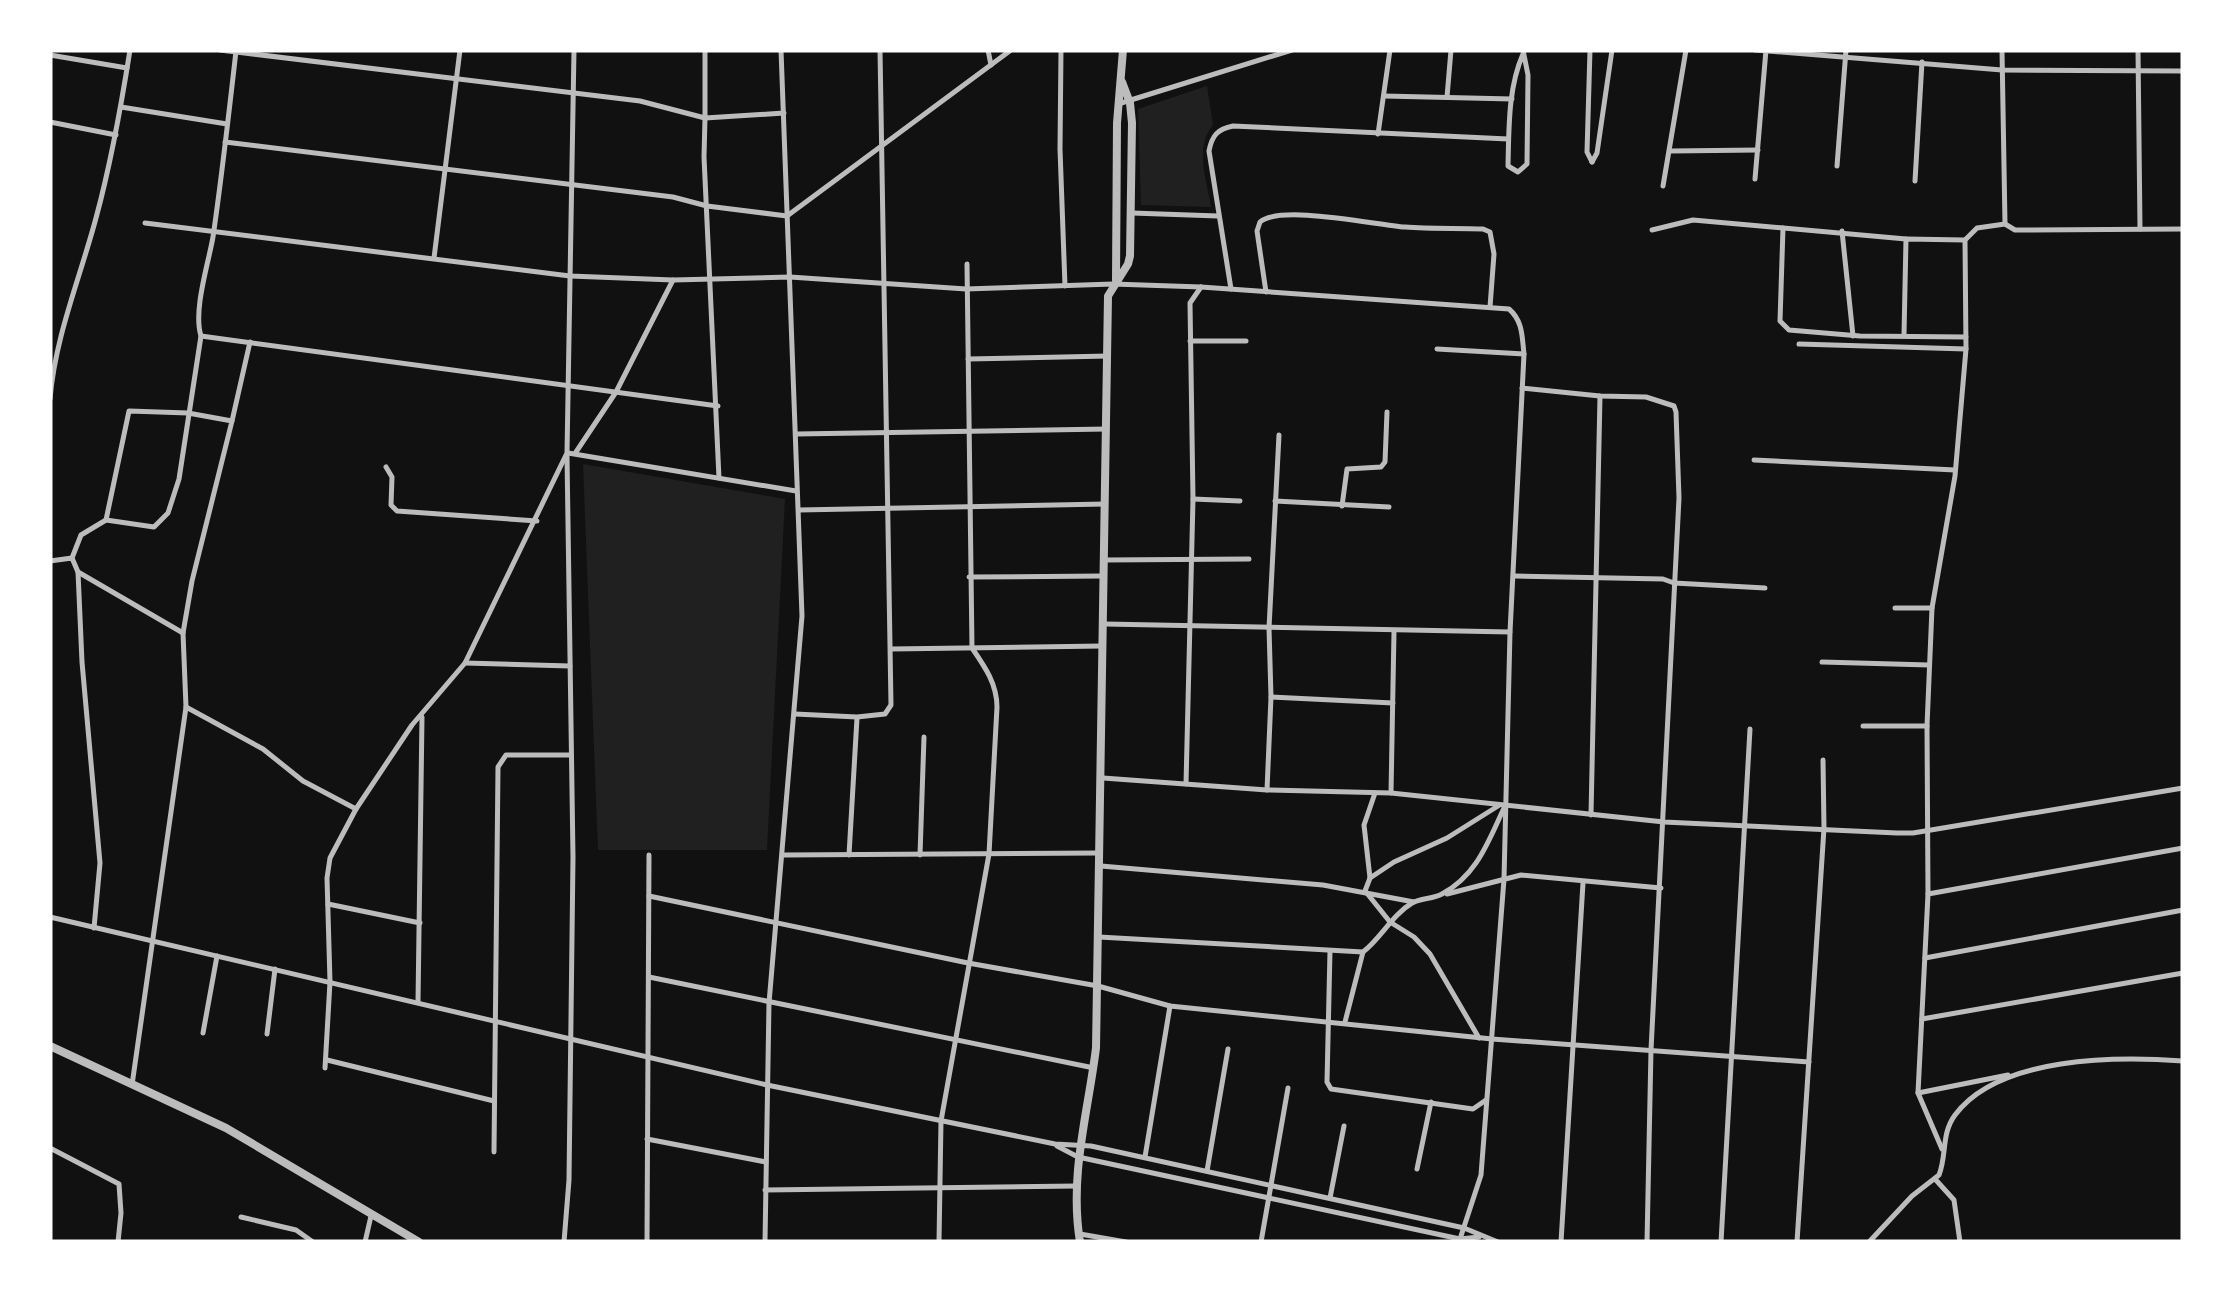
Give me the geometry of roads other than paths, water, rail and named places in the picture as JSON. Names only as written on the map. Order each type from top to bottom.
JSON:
[{"type":"street","points":[[50,399],[52,361],[96,216],[116,135],[130,50]]},
{"type":"street","points":[[220,50],[456,77],[662,106],[705,118],[784,112]]},
{"type":"street","points":[[434,258],[460,50]]},
{"type":"street","points":[[564,1242],[573,857],[567,453],[574,50]]},
{"type":"street","points":[[706,50],[707,206],[719,478]]},
{"type":"street","points":[[764,1242],[769,1003],[802,616],[781,50]]},
{"type":"street","points":[[794,714],[857,718],[885,714],[890,709],[880,50]]},
{"type":"street","points":[[988,50],[991,65]]},
{"type":"street","points":[[225,142],[673,197],[707,206],[787,216],[1012,50]]},
{"type":"street","points":[[1062,50],[1064,286]]},
{"type":"street","points":[[1114,282],[1118,104],[1124,50]]},
{"type":"street","points":[[1118,104],[1292,50]]},
{"type":"street","points":[[1378,134],[1390,50]]},
{"type":"street","points":[[1446,97],[1451,50]]},
{"type":"street","points":[[1590,50],[1587,152],[1592,162],[1598,153],[1612,50]]},
{"type":"street","points":[[1663,186],[1686,50]]},
{"type":"street","points":[[1755,50],[1846,54],[2002,70],[2183,70]]},
{"type":"street","points":[[1754,179],[1766,50]]},
{"type":"street","points":[[2002,50],[2005,224]]},
{"type":"street","points":[[2138,50],[2140,229]]},
{"type":"street","points":[[94,929],[100,863],[78,572],[72,558],[81,535],[106,520],[146,527],[164,519],[178,479],[201,336],[197,313],[214,231],[236,51]]},
{"type":"street","points":[[1523,52],[1528,75],[1527,164],[1518,172],[1508,166],[1508,138],[1514,76],[1523,52]]},
{"type":"street","points":[[1837,166],[1846,54]]},
{"type":"street","points":[[50,55],[127,68]]},
{"type":"street","points":[[1915,181],[1922,62]]},
{"type":"street","points":[[1122,82],[1130,102],[1132,212],[1128,264],[1108,296],[1098,986],[1094,1068],[1079,1144],[1076,1186],[1079,1238],[1126,1242]]},
{"type":"street","points":[[1384,96],[1512,99]]},
{"type":"street","points":[[120,107],[227,124]]},
{"type":"street","points":[[50,122],[116,135]]},
{"type":"street","points":[[1231,289],[1209,150],[1210,141],[1222,128],[1508,138]]},
{"type":"street","points":[[1670,150],[1758,150]]},
{"type":"street","points":[[1132,212],[1218,216]]},
{"type":"street","points":[[1266,292],[1257,231],[1260,222],[1271,214],[1406,227],[1483,228],[1490,232],[1494,254],[1490,307]]},
{"type":"street","points":[[1652,230],[1693,220],[1906,239],[1965,240]]},
{"type":"street","points":[[145,223],[570,276],[672,280],[790,276],[966,288],[1114,282],[1509,310],[1522,328],[1524,354],[1503,805],[1478,862],[1470,873],[1439,896]]},
{"type":"street","points":[[1942,1149],[1918,1092],[1928,894],[1928,665],[1932,608],[1955,470],[1966,349],[1965,240],[1976,228],[2005,224],[2014,230],[2183,229]]},
{"type":"street","points":[[1783,228],[1780,314],[1784,327],[1812,334],[1966,338]]},
{"type":"street","points":[[1842,231],[1854,336]]},
{"type":"street","points":[[1904,334],[1906,239]]},
{"type":"street","points":[[939,1242],[941,1121],[989,854],[997,692],[972,648],[968,264]]},
{"type":"street","points":[[576,452],[616,392],[672,280]]},
{"type":"street","points":[[1186,784],[1192,499],[1190,303],[1201,287]]},
{"type":"street","points":[[201,336],[718,406]]},
{"type":"street","points":[[1190,341],[1246,341]]},
{"type":"street","points":[[132,1085],[186,706],[183,633],[250,342]]},
{"type":"street","points":[[1800,344],[1966,349]]},
{"type":"street","points":[[1436,350],[1524,354]]},
{"type":"street","points":[[968,358],[1108,356]]},
{"type":"street","points":[[1522,388],[1646,397],[1674,406],[1679,498],[1651,1050],[1647,1242]]},
{"type":"street","points":[[1591,816],[1600,396]]},
{"type":"street","points":[[106,520],[129,411],[188,412],[232,421]]},
{"type":"street","points":[[1342,506],[1347,469],[1381,467],[1386,462],[1387,412]]},
{"type":"street","points":[[796,434],[1107,429]]},
{"type":"street","points":[[1267,790],[1268,628],[1279,435]]},
{"type":"street","points":[[567,453],[796,491]]},
{"type":"street","points":[[326,1068],[330,858],[356,809],[422,714],[465,662],[567,453]]},
{"type":"street","points":[[1754,460],[1955,470]]},
{"type":"street","points":[[386,467],[393,481],[391,505],[397,511],[537,521]]},
{"type":"street","points":[[1192,499],[1240,500]]},
{"type":"street","points":[[1275,502],[1389,507]]},
{"type":"street","points":[[797,510],[1106,504]]},
{"type":"street","points":[[50,561],[72,558]]},
{"type":"street","points":[[1106,560],[1250,558]]},
{"type":"street","points":[[78,572],[183,633]]},
{"type":"street","points":[[970,577],[1105,576]]},
{"type":"street","points":[[1516,576],[1663,579],[1765,588]]},
{"type":"street","points":[[1896,608],[1932,608]]},
{"type":"street","points":[[1105,624],[1510,632]]},
{"type":"street","points":[[1391,793],[1394,632]]},
{"type":"street","points":[[891,649],[1105,646]]},
{"type":"street","points":[[465,662],[570,666]]},
{"type":"street","points":[[1822,662],[1928,665]]},
{"type":"street","points":[[1270,697],[1392,703]]},
{"type":"street","points":[[186,706],[263,749],[303,780],[356,809]]},
{"type":"street","points":[[418,1002],[422,714]]},
{"type":"street","points":[[849,854],[857,718]]},
{"type":"street","points":[[1863,726],[1927,726]]},
{"type":"street","points":[[1721,1242],[1750,729]]},
{"type":"street","points":[[920,855],[924,737]]},
{"type":"street","points":[[494,1152],[499,762],[511,754],[570,755]]},
{"type":"street","points":[[1797,1242],[1824,828],[1823,760]]},
{"type":"street","points":[[1102,778],[1267,790],[1391,793],[1664,822],[1913,833],[2183,788]]},
{"type":"street","points":[[1365,891],[1370,878],[1362,836],[1375,793]]},
{"type":"street","points":[[1370,878],[1503,805]]},
{"type":"street","points":[[1460,1239],[1481,1175],[1508,818],[1503,805]]},
{"type":"street","points":[[1928,894],[2183,848]]},
{"type":"street","points":[[784,855],[1101,854]]},
{"type":"street","points":[[646,1242],[650,856]]},
{"type":"street","points":[[1101,866],[1365,891],[1414,902],[1522,876],[1660,888]]},
{"type":"street","points":[[1561,1242],[1583,883]]},
{"type":"street","points":[[1365,891],[1390,922],[1414,937],[1430,954],[1479,1038]]},
{"type":"street","points":[[649,896],[1098,986],[1170,1006],[1479,1038],[1809,1062]]},
{"type":"street","points":[[1345,1022],[1363,952],[1414,902]]},
{"type":"street","points":[[328,904],[420,923]]},
{"type":"street","points":[[1925,958],[2183,910]]},
{"type":"street","points":[[50,917],[767,1085],[1054,1144],[1079,1144],[1145,1157],[1464,1228],[1498,1242]]},
{"type":"street","points":[[1098,938],[1363,952]]},
{"type":"street","points":[[1334,951],[1328,1020],[1327,1082],[1331,1089],[1473,1109],[1488,1098]]},
{"type":"street","points":[[203,1032],[217,956]]},
{"type":"street","points":[[267,1034],[275,970]]},
{"type":"street","points":[[1922,1019],[2183,973]]},
{"type":"street","points":[[649,977],[1094,1068]]},
{"type":"street","points":[[1145,1157],[1170,1006]]},
{"type":"street","points":[[50,1046],[226,1128],[419,1242]]},
{"type":"street","points":[[1207,1171],[1228,1050]]},
{"type":"street","points":[[1918,1092],[2117,1059],[2183,1062]]},
{"type":"street","points":[[327,1060],[494,1101]]},
{"type":"street","points":[[1868,1242],[1912,1196],[1935,1179],[1942,1169],[1942,1149],[1949,1126],[1964,1105],[2016,1074]]},
{"type":"street","points":[[1262,1242],[1288,1088]]},
{"type":"street","points":[[1417,1169],[1431,1102]]},
{"type":"street","points":[[1473,1109],[1483,1124]]},
{"type":"street","points":[[1330,1198],[1344,1126]]},
{"type":"street","points":[[647,1139],[766,1162]]},
{"type":"street","points":[[1054,1144],[1078,1157],[1460,1239],[1480,1236]]},
{"type":"street","points":[[50,1148],[119,1184],[118,1242]]},
{"type":"street","points":[[1935,1179],[1954,1200],[1960,1242]]},
{"type":"street","points":[[766,1190],[1076,1186]]},
{"type":"street","points":[[364,1242],[371,1216]]},
{"type":"street","points":[[240,1218],[296,1230],[313,1242]]}]
